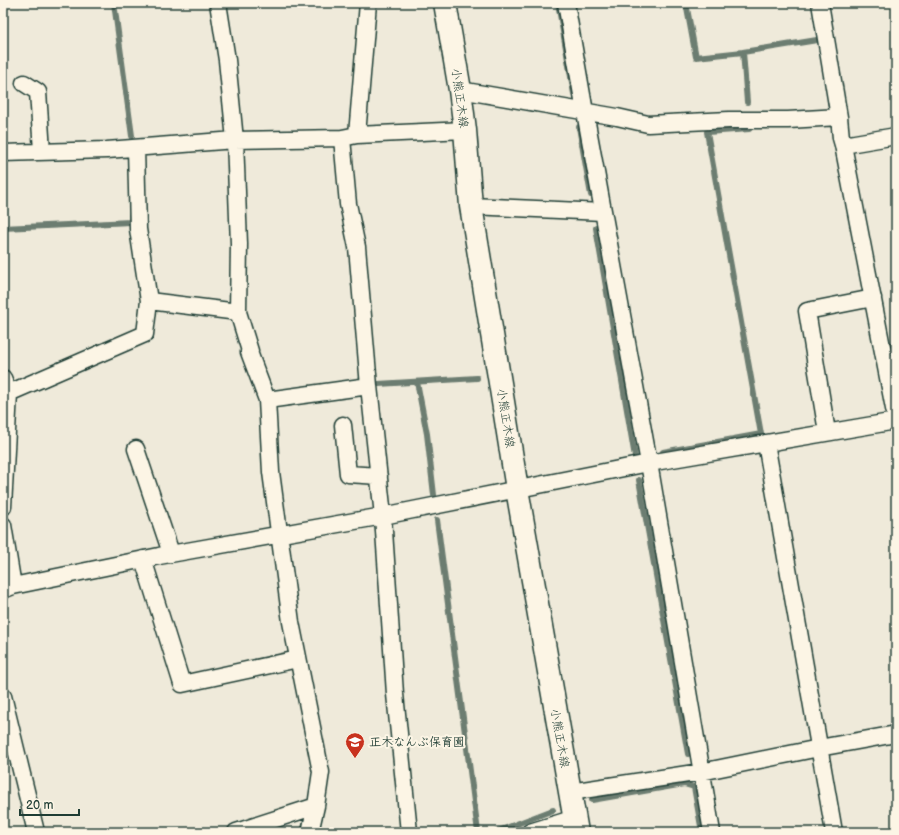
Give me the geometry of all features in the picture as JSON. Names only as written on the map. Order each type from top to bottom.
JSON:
[{"type":"main road","name":"小熊正木線","points":[[445,3],[460,90],[465,130],[471,206],[517,489],[576,825]]},
{"type":"street","points":[[218,3],[227,60],[235,140],[240,244],[238,312],[250,351],[249,352],[267,400],[271,472],[291,622],[321,772],[316,806],[310,832]]},
{"type":"street","points":[[368,3],[350,137],[348,204],[357,247],[369,386],[384,516],[395,694],[409,832]]},
{"type":"street","points":[[566,3],[649,463],[712,832]]},
{"type":"street","points":[[3,525],[8,588],[171,553],[384,516],[649,463],[896,420],[841,138],[839,117],[820,3]]},
{"type":"street","points":[[24,83],[38,92],[42,151]]},
{"type":"street","points":[[460,90],[648,124],[839,117]]},
{"type":"street","points":[[3,153],[107,150],[235,140],[350,137],[465,130]]},
{"type":"street","points":[[843,145],[896,136]]},
{"type":"street","points":[[3,507],[6,386],[145,334],[149,301],[138,229],[136,148]]},
{"type":"street","points":[[471,206],[603,212]]},
{"type":"street","points":[[827,432],[808,311],[873,298]]},
{"type":"street","points":[[149,301],[238,312]]},
{"type":"street","points":[[267,400],[369,386]]},
{"type":"street","points":[[343,425],[348,474],[379,476]]},
{"type":"street","points":[[766,443],[834,832]]},
{"type":"street","points":[[136,449],[171,553]]},
{"type":"street","points":[[143,559],[182,684],[298,659]]},
{"type":"street","points":[[3,696],[36,832]]},
{"type":"street","points":[[570,792],[701,772],[896,734]]},
{"type":"street","points":[[236,832],[316,806]]},
{"type":"street","points":[[530,832],[576,825]]},
{"type":"waterway","points":[[114,3],[132,136]]},
{"type":"waterway","points":[[558,3],[574,94]]},
{"type":"waterway","points":[[686,3],[696,57],[743,52],[747,102]]},
{"type":"waterway","points":[[743,52],[817,40]]},
{"type":"waterway","points":[[579,127],[591,195]]},
{"type":"waterway","points":[[663,452],[761,434],[707,132],[749,129]]},
{"type":"waterway","points":[[3,228],[131,222],[131,215]]},
{"type":"waterway","points":[[596,228],[635,457]]},
{"type":"waterway","points":[[378,384],[477,378]]},
{"type":"waterway","points":[[417,382],[427,434],[434,495]]},
{"type":"waterway","points":[[639,480],[688,754]]},
{"type":"waterway","points":[[437,520],[478,832]]},
{"type":"waterway","points":[[592,800],[684,784],[694,787],[702,832]]},
{"type":"waterway","points":[[496,832],[553,810]]},
{"type":"place","name":"正木なんぶ保育園","points":[[355,759]]}]
